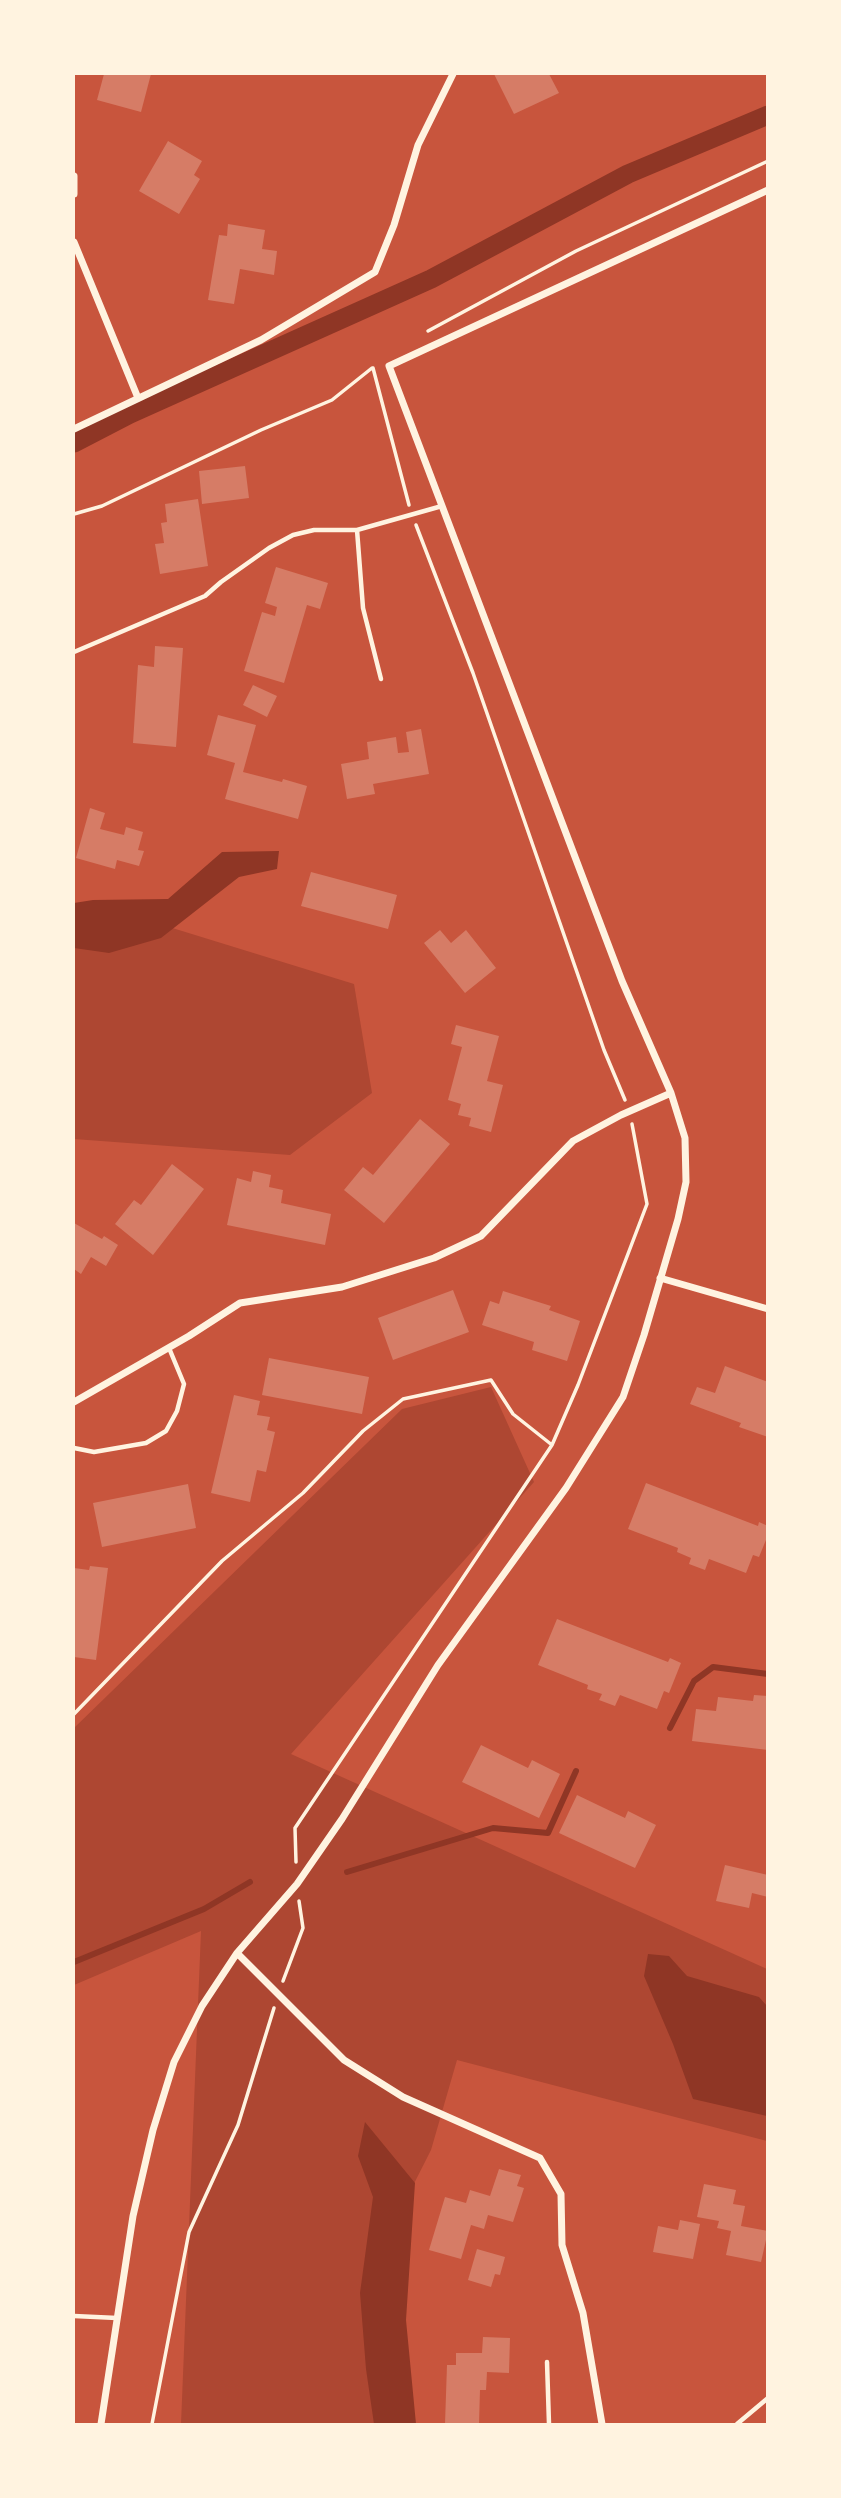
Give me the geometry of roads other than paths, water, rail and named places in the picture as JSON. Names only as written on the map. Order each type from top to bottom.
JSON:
[{"type":"street","points":[[74,429],[261,340],[375,272],[394,225],[418,145],[453,74]]},
{"type":"street","points":[[74,176],[74,194]]},
{"type":"street","points":[[101,2424],[133,2216],[153,2130],[174,2062],[202,2006],[237,1953],[297,1884],[342,1819],[439,1665],[566,1488],[623,1397],[678,1219],[686,1182],[685,1138],[671,1093],[622,981],[390,366],[768,190]]},
{"type":"street","points":[[74,242],[138,398]]},
{"type":"street","points":[[74,1402],[169,1348],[240,1303],[342,1287],[434,1258],[481,1236],[573,1141],[671,1093]]},
{"type":"street","points":[[660,1278],[768,1309]]},
{"type":"street","points":[[237,1953],[344,2060],[403,2097],[540,2158],[561,2193],[562,2245],[583,2313],[602,2424]]},
{"type":"lane","points":[[74,652],[205,596],[269,548],[293,535],[314,530],[357,530],[442,506]]},
{"type":"lane","points":[[357,530],[363,608],[381,679]]},
{"type":"lane","points":[[74,1448],[94,1452],[146,1443],[166,1431],[177,1411],[184,1384],[169,1348]]},
{"type":"lane","points":[[74,2316],[117,2318]]},
{"type":"lane","points":[[547,2362],[549,2424]]},
{"type":"lane","points":[[737,2424],[768,2398]]},
{"type":"waterway","points":[[74,443],[130,414],[431,279],[628,174],[768,115]]},
{"type":"waterway","points":[[670,1728],[694,1681],[713,1667],[768,1674]]},
{"type":"waterway","points":[[347,1872],[493,1828],[548,1833],[576,1771]]},
{"type":"waterway","points":[[74,1962],[204,1909],[250,1882]]}]
